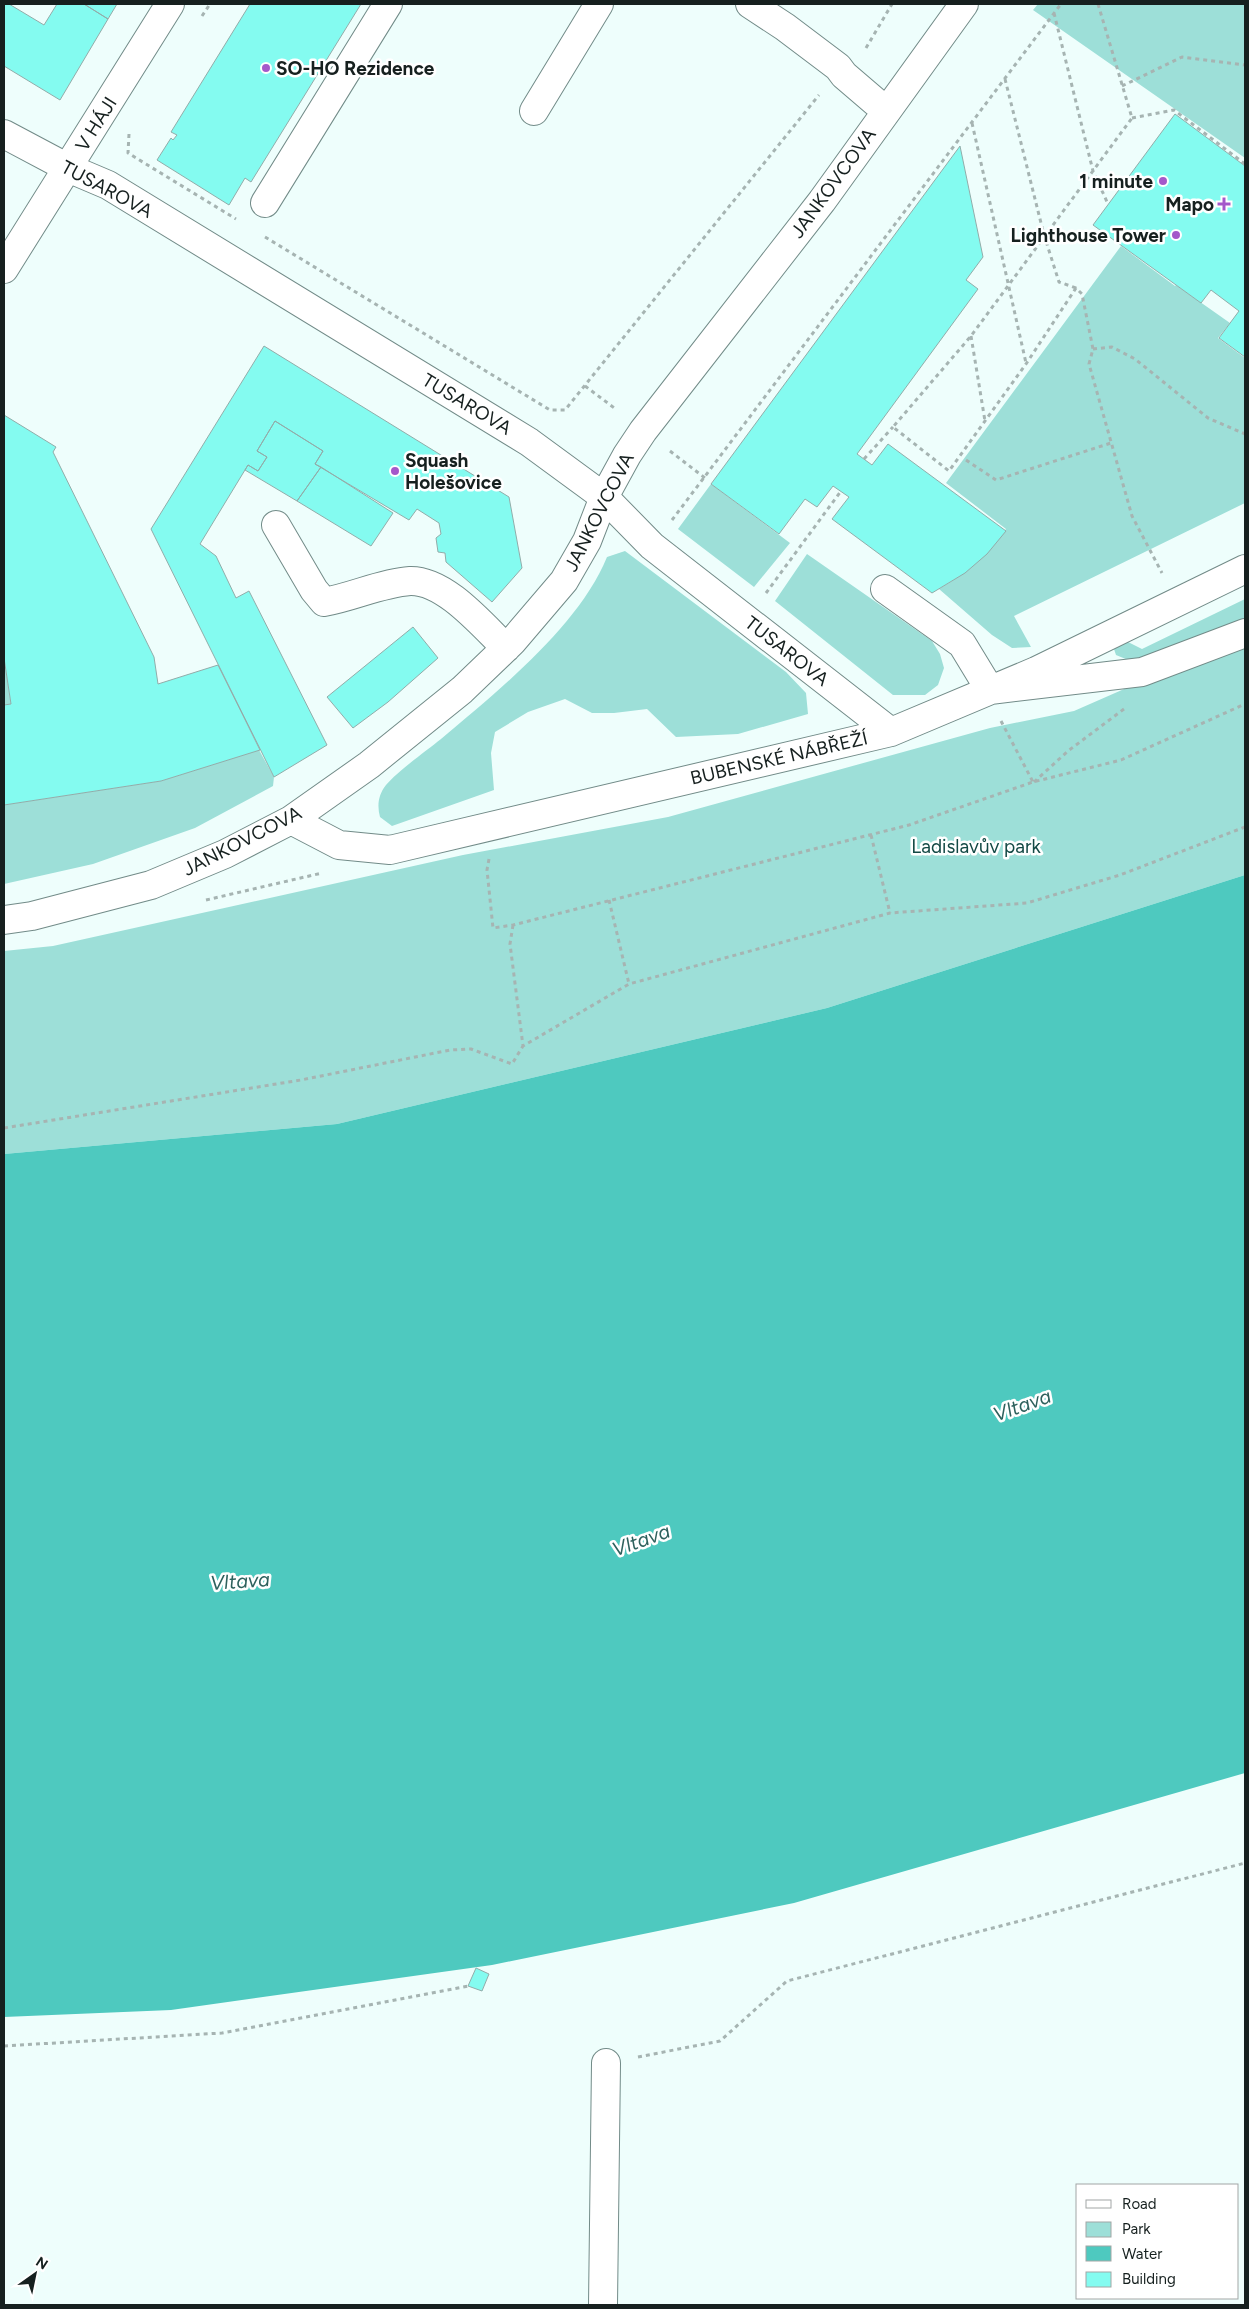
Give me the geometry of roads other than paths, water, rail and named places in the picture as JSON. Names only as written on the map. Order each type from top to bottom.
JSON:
[{"type":"street","name":"V HÁJI","points":[[4,269],[170,4]]},
{"type":"street","points":[[265,203],[388,4]]},
{"type":"street","points":[[534,112],[599,4]]},
{"type":"street","points":[[750,4],[830,62],[886,111]]},
{"type":"street","name":"JANKOVCOVA","points":[[4,920],[32,916],[151,885],[224,854],[291,820],[369,765],[455,697],[506,648],[564,581],[587,541],[604,497],[627,454],[643,430],[822,201],[964,4]]},
{"type":"street","name":"TUSAROVA","points":[[4,134],[68,168],[108,185],[529,442],[604,497],[652,546],[891,732]]},
{"type":"street","points":[[276,525],[314,590],[324,602],[387,585],[410,581],[427,582],[450,596],[506,648]]},
{"type":"street","name":"BUBENSKÉ NÁBŘEŽÍ","points":[[291,820],[339,845],[390,850],[891,732],[994,703],[1036,671],[1245,569]]},
{"type":"street","points":[[884,590],[962,644],[994,703],[1142,672],[1245,633]]},
{"type":"street","points":[[603,2305],[606,2063]]},
{"type":"water","name":"Vltava","points":[[1245,875],[1245,1773],[794,1903],[492,1965],[171,2010],[4,2017],[4,1154],[337,1124],[827,1008]]},
{"type":"place","name":"SO-HO Rezidence","points":[[266,68]]},
{"type":"place","name":"1 minute","points":[[1163,181]]},
{"type":"place","name":"Mapo","points":[[1224,204]]},
{"type":"place","name":"Lighthouse Tower","points":[[1176,235]]},
{"type":"place","name":"Squash Holešovice","points":[[395,471]]},
{"type":"park label","name":"Ladislavův park","points":[[976,846]]}]
